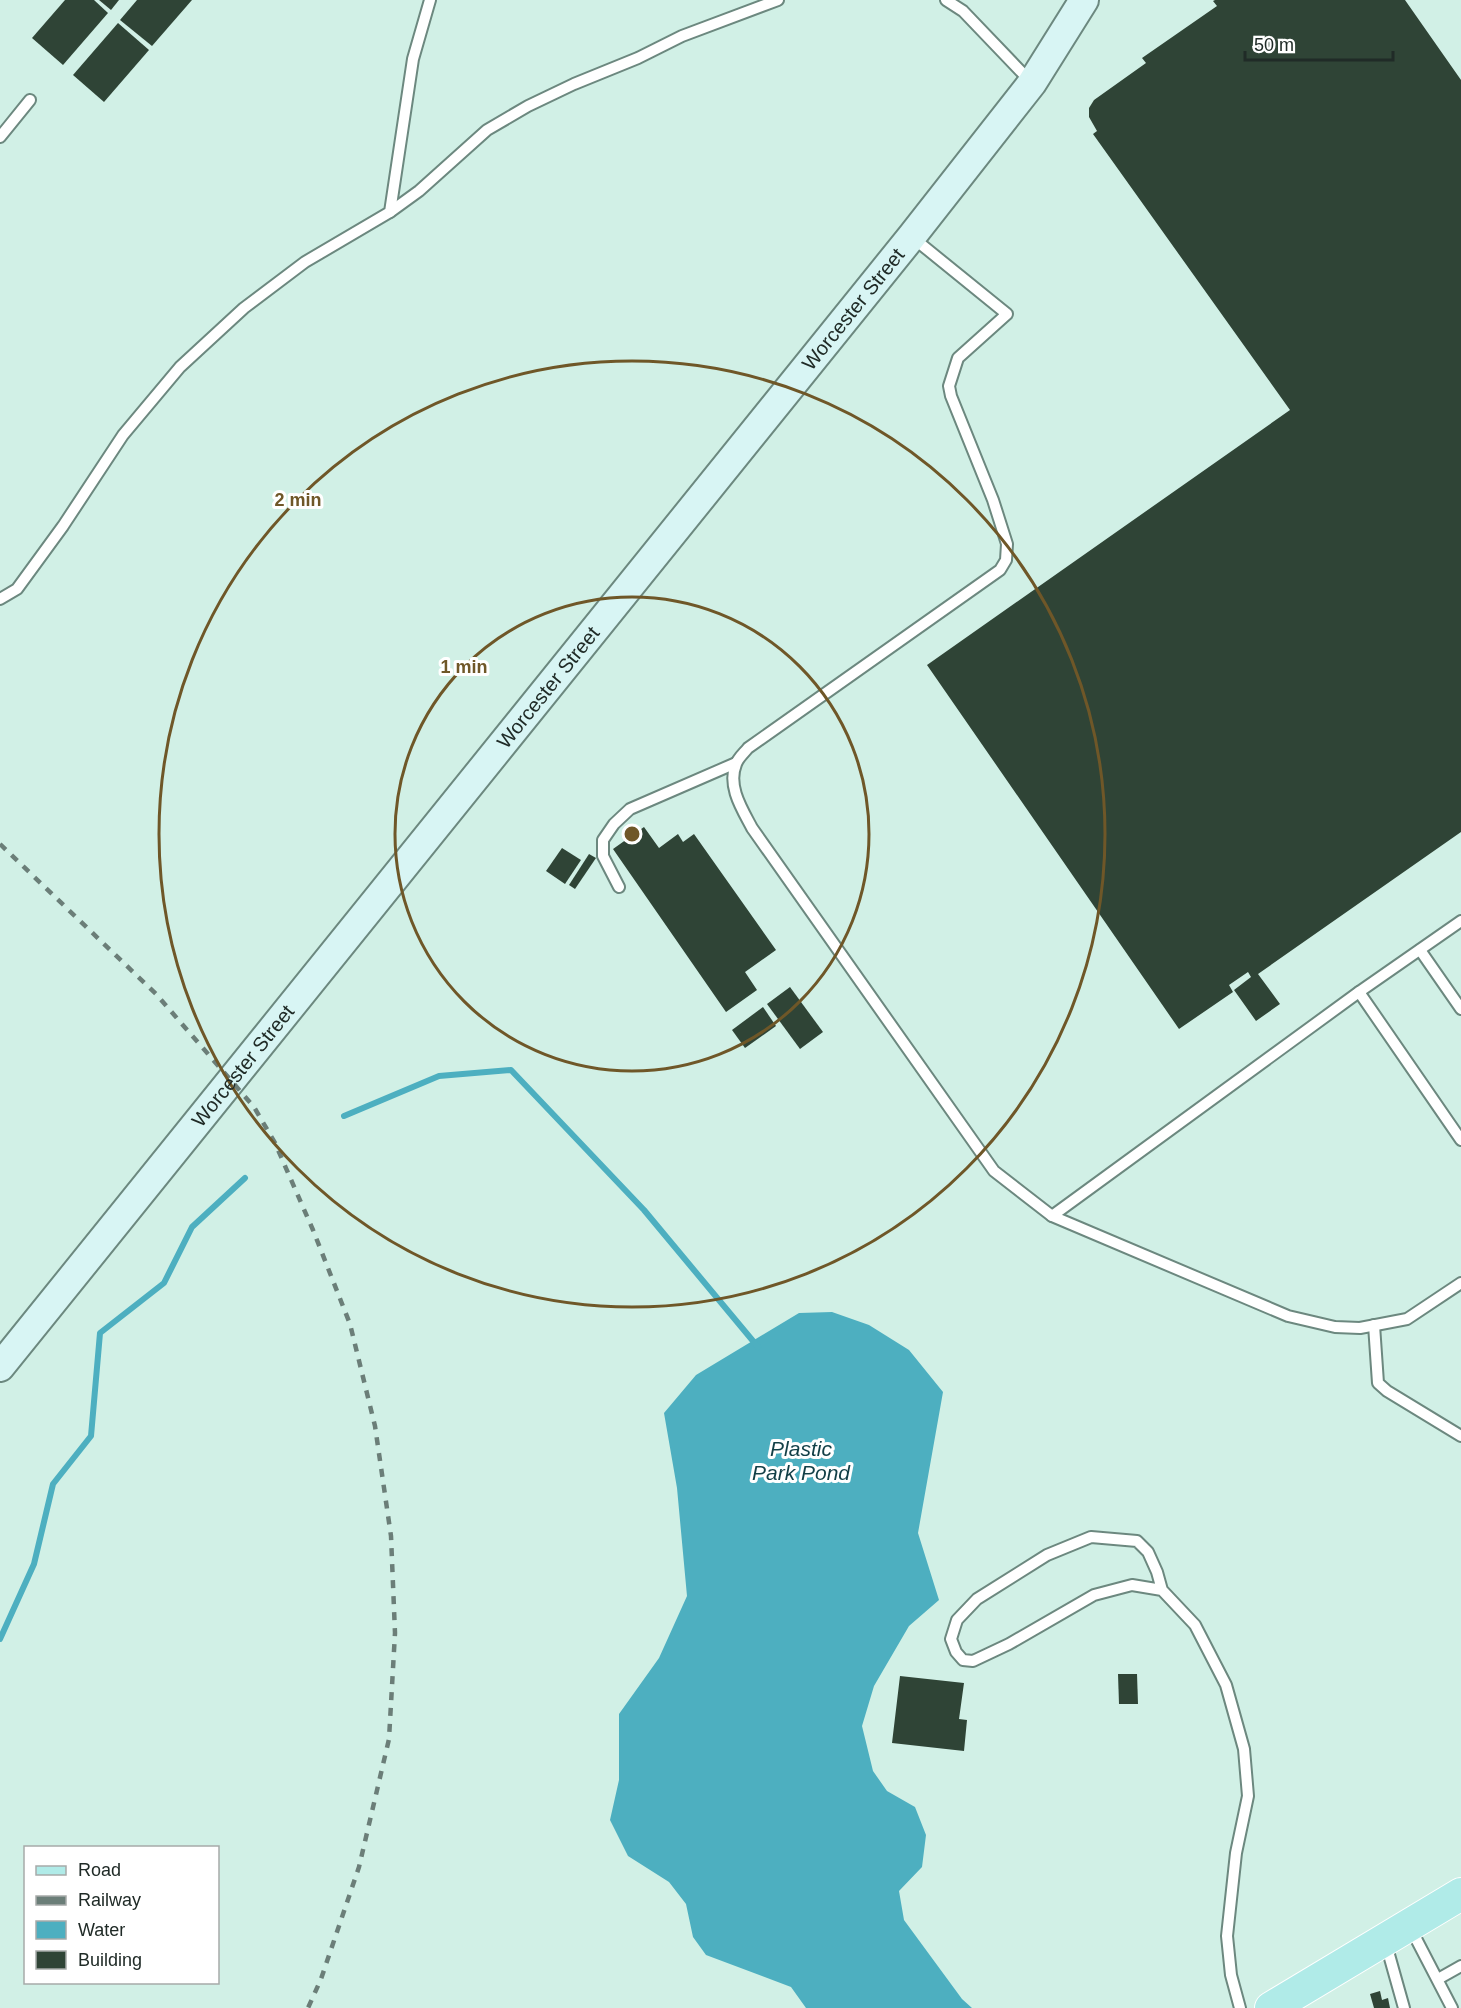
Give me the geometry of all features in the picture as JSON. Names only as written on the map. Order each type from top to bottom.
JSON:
[{"type":"main road","name":"Worcester Street","points":[[0,1367],[912,236],[1032,83],[1084,0]]},
{"type":"main road","points":[[1271,2008],[1461,1894]]},
{"type":"lane","points":[[390,213],[413,59],[430,0]]},
{"type":"lane","points":[[0,599],[17,589],[63,526],[123,435],[180,367],[244,308],[305,262],[355,231],[390,213],[419,191],[487,130],[528,106],[638,58],[682,36],[778,0]]},
{"type":"lane","points":[[946,0],[963,11],[1032,83]]},
{"type":"lane","points":[[0,136],[30,100]]},
{"type":"lane","points":[[912,236],[1007,314],[958,358],[949,386],[993,500],[1007,544],[1006,560],[1000,570],[748,748],[736,763],[733,776],[738,803],[752,828],[994,1171],[1052,1216],[1288,1316],[1335,1327],[1360,1328],[1407,1319],[1461,1283]]},
{"type":"lane","points":[[619,887],[603,856],[603,840],[614,824],[630,809],[736,763]]},
{"type":"lane","points":[[1052,1216],[1359,992],[1461,921]]},
{"type":"lane","points":[[1420,950],[1461,1009]]},
{"type":"lane","points":[[1359,992],[1461,1140]]},
{"type":"lane","points":[[1374,1325],[1378,1383],[1461,1436]]},
{"type":"lane","points":[[1162,1590],[1131,1585],[1094,1595],[1009,1644],[973,1661],[963,1660],[956,1652],[951,1639],[957,1620],[977,1599],[1047,1555],[1091,1538],[1137,1541],[1148,1552],[1162,1590],[1196,1625],[1227,1685],[1244,1749],[1248,1796],[1236,1853],[1227,1936],[1231,1975],[1240,2008]]},
{"type":"lane","points":[[1397,1933],[1438,1979],[1452,2008]]},
{"type":"lane","points":[[1397,1933],[1404,2008]]},
{"type":"lane","points":[[1438,1979],[1461,1966]]},
{"type":"water","name":"Plastic Park Pond","points":[[832,1312],[869,1325],[909,1350],[943,1392],[918,1533],[939,1600],[909,1626],[874,1686],[862,1726],[873,1771],[887,1791],[915,1807],[926,1835],[922,1867],[899,1891],[904,1920],[962,1999],[972,2008],[806,2008],[791,1987],[706,1955],[693,1937],[686,1904],[669,1882],[628,1856],[610,1820],[619,1780],[619,1714],[659,1658],[687,1596],[677,1488],[664,1413],[696,1375],[799,1313]]},
{"type":"building","points":[[65,0],[94,0],[108,13],[63,65],[32,38]]},
{"type":"building","points":[[99,0],[119,0],[111,10]]},
{"type":"building","points":[[137,0],[192,0],[152,46],[120,20]]},
{"type":"building","points":[[1405,0],[1461,80],[1461,832],[1258,974],[1280,1004],[1256,1021],[1234,990],[1251,977],[1248,972],[1229,985],[1233,992],[1179,1029],[927,665],[1290,410],[1093,134],[1097,131],[1089,117],[1089,108],[1094,100],[1146,63],[1142,58],[1217,6],[1213,1]]},
{"type":"building","points":[[118,23],[149,50],[104,102],[73,75]]},
{"type":"building","points":[[644,827],[659,848],[678,834],[683,842],[694,834],[776,950],[745,972],[757,990],[726,1012],[613,849]]},
{"type":"building","points":[[562,848],[581,860],[565,884],[546,871]]},
{"type":"building","points":[[589,854],[596,858],[575,889],[569,885]]},
{"type":"building","points":[[790,987],[823,1032],[800,1049],[767,1004]]},
{"type":"building","points":[[763,1007],[776,1026],[745,1048],[732,1030]]},
{"type":"building","points":[[1118,1674],[1137,1674],[1138,1704],[1119,1704]]},
{"type":"building","points":[[900,1676],[964,1683],[959,1719],[967,1720],[964,1751],[892,1743]]},
{"type":"building","points":[[1380,1991],[1382,2000],[1388,1998],[1390,2008],[1374,2008],[1370,1994]]},
{"type":"waterway","points":[[344,1116],[439,1076],[511,1070],[644,1210],[758,1347]]},
{"type":"waterway","points":[[0,1639],[34,1564],[53,1484],[91,1436],[100,1333],[164,1283],[192,1227],[245,1178]]},
{"type":"railway","points":[[0,844],[156,994],[254,1107],[275,1143],[313,1230],[350,1324],[375,1426],[391,1536],[395,1633],[389,1739],[359,1867],[321,1979],[308,2008]]}]
